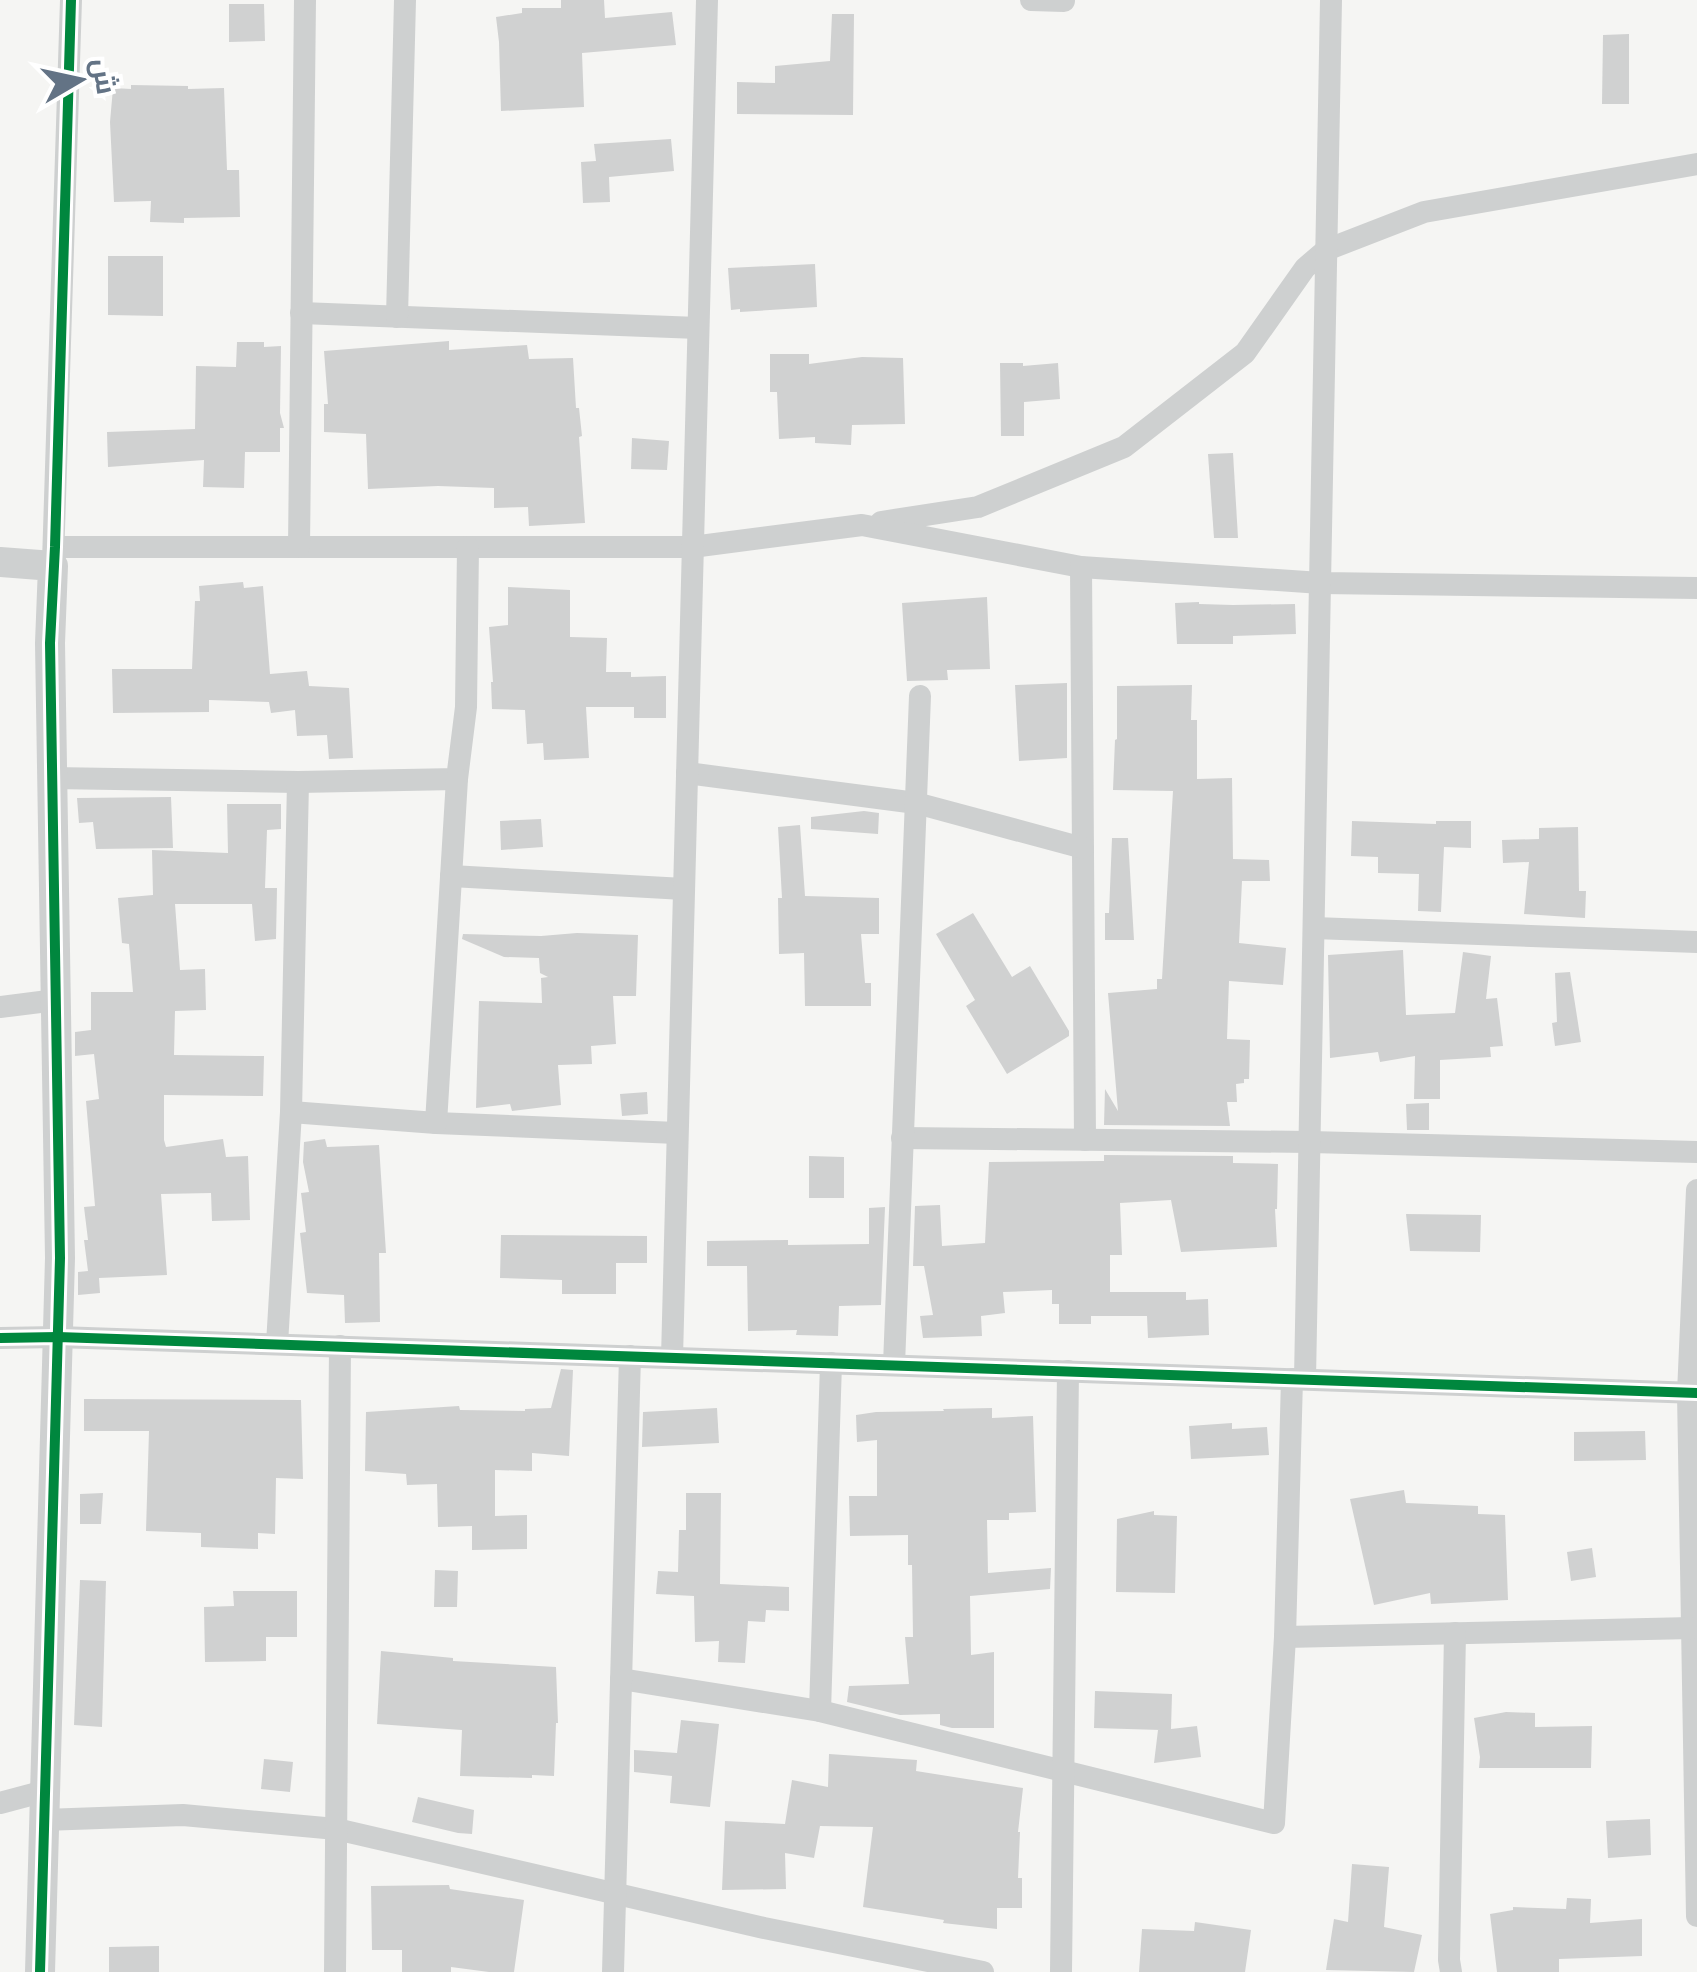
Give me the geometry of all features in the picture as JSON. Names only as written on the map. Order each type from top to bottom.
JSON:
[{"type":"street","points":[[40,1972],[60,1258],[50,642],[71,0]]},
{"type":"street","points":[[299,546],[305,0]]},
{"type":"street","points":[[398,317],[405,0]]},
{"type":"street","points":[[672,1358],[707,0]]},
{"type":"street","points":[[1031,0],[1064,1]]},
{"type":"street","points":[[621,1679],[820,1711],[1274,1823],[1310,1142],[1330,0]]},
{"type":"street","points":[[0,562],[54,556],[299,546],[692,546],[978,508],[1124,446],[1244,354],[1305,268],[1326,250],[1424,212],[1697,164]]},
{"type":"street","points":[[301,314],[698,328]]},
{"type":"street","points":[[862,525],[1081,568],[1320,583],[1697,588]]},
{"type":"street","points":[[436,1123],[457,780],[466,707],[468,547]]},
{"type":"street","points":[[1081,568],[1086,1140]]},
{"type":"street","points":[[894,1366],[920,696]]},
{"type":"street","points":[[686,773],[916,804],[1083,848]]},
{"type":"street","points":[[52,778],[457,780]]},
{"type":"street","points":[[278,1344],[291,1112],[298,782]]},
{"type":"street","points":[[451,876],[684,889]]},
{"type":"street","points":[[1314,928],[1697,942]]},
{"type":"street","points":[[0,1007],[56,1000]]},
{"type":"street","points":[[291,1112],[436,1123],[678,1133]]},
{"type":"street","points":[[902,1138],[1310,1142],[1697,1152]]},
{"type":"street","points":[[1697,1190],[1692,1393],[1697,1916]]},
{"type":"street","points":[[0,1338],[340,1346],[1692,1393]]},
{"type":"street","points":[[335,1972],[340,1346]]},
{"type":"street","points":[[613,1972],[630,1356]]},
{"type":"street","points":[[820,1711],[831,1363]]},
{"type":"street","points":[[1062,1972],[1068,1371]]},
{"type":"street","points":[[1284,1637],[1692,1628]]},
{"type":"street","points":[[1451,1972],[1455,1633]]},
{"type":"street","points":[[0,1803],[336,1830],[764,1928],[983,1972]]},
{"type":"building","points":[[561,0],[604,0],[605,18],[672,12],[676,45],[582,53],[584,107],[501,111],[496,17],[522,13],[522,8],[561,8]]},
{"type":"building","points":[[229,4],[264,4],[265,41],[229,42]]},
{"type":"building","points":[[832,14],[854,14],[853,115],[737,114],[737,82],[775,83],[775,66],[830,61]]},
{"type":"building","points":[[1629,34],[1629,104],[1602,104],[1603,35]]},
{"type":"building","points":[[131,85],[224,88],[227,170],[239,170],[240,217],[150,222],[151,201],[114,202],[110,122],[113,88],[131,89]]},
{"type":"building","points":[[671,139],[674,171],[609,177],[610,202],[583,203],[581,162],[596,161],[594,144]]},
{"type":"building","points":[[108,256],[163,256],[163,316],[108,315]]},
{"type":"building","points":[[815,264],[817,307],[731,310],[728,268]]},
{"type":"building","points":[[449,341],[449,350],[527,345],[529,359],[573,358],[582,436],[579,437],[585,523],[529,526],[528,507],[494,508],[494,488],[368,489],[366,434],[324,432],[324,404],[328,404],[324,351]]},
{"type":"building","points":[[237,342],[281,346],[280,413],[284,428],[280,428],[280,452],[245,452],[244,488],[203,487],[204,460],[108,467],[107,432],[195,429],[196,366],[236,367]]},
{"type":"building","points":[[770,354],[809,354],[809,364],[862,357],[903,358],[905,424],[852,425],[851,445],[815,443],[815,437],[779,439],[777,392],[770,392]]},
{"type":"building","points":[[1000,363],[1058,363],[1060,399],[1024,402],[1024,436],[1001,436]]},
{"type":"building","points":[[632,438],[669,441],[667,470],[631,469]]},
{"type":"building","points":[[1233,453],[1238,538],[1214,538],[1208,454]]},
{"type":"building","points":[[243,582],[244,588],[263,586],[270,674],[307,671],[309,686],[349,688],[353,758],[329,759],[327,735],[297,736],[295,710],[271,713],[269,702],[209,700],[209,712],[113,713],[112,669],[192,669],[199,586]]},
{"type":"building","points":[[508,587],[570,590],[570,637],[607,638],[606,672],[631,672],[631,677],[666,676],[666,718],[634,718],[634,707],[586,707],[589,758],[544,760],[543,743],[527,744],[525,710],[492,709],[489,627],[508,625]]},
{"type":"building","points":[[987,597],[990,669],[947,670],[948,680],[907,681],[902,603]]},
{"type":"building","points":[[1175,603],[1295,604],[1296,634],[1233,636],[1233,644],[1177,644]]},
{"type":"building","points":[[1067,683],[1067,758],[1019,761],[1015,685]]},
{"type":"building","points":[[1192,685],[1191,720],[1197,720],[1197,779],[1232,778],[1233,859],[1269,860],[1270,881],[1242,881],[1239,943],[1286,948],[1283,985],[1229,981],[1227,1039],[1250,1040],[1249,1079],[1236,1084],[1237,1102],[1227,1102],[1230,1126],[1104,1125],[1105,1089],[1118,1111],[1108,993],[1157,989],[1157,979],[1162,979],[1173,791],[1113,790],[1117,686]]},
{"type":"building","points":[[171,797],[173,848],[96,849],[93,822],[79,823],[77,798]]},
{"type":"building","points":[[227,804],[281,804],[281,829],[267,830],[265,888],[277,888],[276,939],[255,941],[252,904],[175,904],[180,970],[205,969],[206,1010],[175,1011],[174,1055],[264,1056],[263,1096],[164,1095],[164,1140],[166,1147],[223,1139],[226,1157],[248,1156],[250,1220],[212,1221],[211,1193],[161,1194],[167,1275],[99,1278],[100,1293],[78,1295],[78,1272],[88,1271],[84,1207],[95,1206],[86,1101],[99,1099],[94,1054],[75,1056],[75,1032],[91,1030],[91,992],[133,992],[129,944],[122,943],[118,898],[153,895],[152,850],[228,853]]},
{"type":"building","points":[[879,813],[878,834],[811,829],[811,817]]},
{"type":"building","points":[[541,819],[543,847],[501,850],[500,821]]},
{"type":"building","points":[[1352,821],[1471,821],[1471,848],[1444,847],[1441,912],[1418,911],[1419,874],[1378,873],[1378,857],[1351,856]]},
{"type":"building","points":[[800,825],[805,896],[879,898],[879,934],[861,934],[865,983],[871,983],[871,1006],[805,1006],[804,953],[779,954],[778,898],[782,898],[778,827]]},
{"type":"building","points":[[1578,827],[1579,891],[1586,891],[1585,918],[1524,914],[1529,862],[1503,863],[1502,840],[1539,839],[1539,828]]},
{"type":"building","points":[[1112,838],[1128,838],[1134,940],[1105,940]]},
{"type":"building","points":[[973,913],[1012,977],[1030,966],[1069,1031],[1069,1036],[1007,1074],[966,1006],[975,1000],[936,934]]},
{"type":"building","points":[[463,934],[638,935],[636,996],[613,996],[616,1044],[591,1046],[592,1064],[558,1065],[561,1105],[512,1111],[510,1104],[476,1108],[479,1001],[542,1003],[541,978],[548,977],[540,973],[539,958],[504,957],[462,939]]},
{"type":"building","points":[[1403,950],[1406,1015],[1455,1013],[1463,952],[1491,956],[1486,999],[1497,998],[1503,1046],[1490,1047],[1491,1057],[1440,1060],[1440,1099],[1414,1099],[1415,1056],[1380,1062],[1378,1052],[1330,1058],[1328,955]]},
{"type":"building","points":[[1570,972],[1581,1042],[1555,1046],[1555,973]]},
{"type":"building","points":[[647,1092],[648,1114],[622,1116],[620,1094]]},
{"type":"building","points":[[1429,1103],[1429,1130],[1407,1130],[1406,1104]]},
{"type":"building","points":[[325,1139],[327,1147],[379,1145],[386,1253],[379,1253],[380,1322],[345,1323],[344,1295],[307,1293],[300,1233],[306,1232],[301,1193],[309,1192],[304,1142]]},
{"type":"building","points":[[1104,1155],[1233,1156],[1233,1163],[1278,1164],[1277,1247],[1181,1252],[1171,1200],[1120,1203],[1122,1255],[1110,1255],[1110,1292],[1186,1292],[1186,1300],[1208,1299],[1209,1335],[1148,1338],[1147,1316],[1091,1316],[1091,1324],[1059,1324],[1059,1304],[1052,1304],[1052,1290],[1003,1292],[1005,1313],[981,1316],[982,1336],[923,1338],[920,1316],[933,1315],[924,1266],[913,1266],[915,1206],[940,1205],[942,1246],[985,1243],[989,1162],[1104,1161]]},
{"type":"building","points":[[809,1156],[844,1157],[844,1198],[809,1198]]},
{"type":"building","points":[[885,1207],[881,1305],[839,1306],[838,1336],[796,1335],[797,1330],[748,1331],[747,1266],[707,1266],[707,1241],[869,1244],[869,1208]]},
{"type":"building","points":[[1406,1214],[1481,1215],[1480,1252],[1410,1251]]},
{"type":"building","points":[[501,1235],[647,1236],[647,1263],[616,1263],[616,1294],[562,1294],[562,1280],[500,1278]]},
{"type":"building","points":[[561,1369],[573,1370],[569,1456],[532,1453],[532,1471],[495,1470],[495,1516],[527,1515],[527,1549],[472,1550],[472,1526],[438,1527],[437,1484],[407,1485],[406,1474],[365,1471],[366,1412],[459,1406],[460,1410],[551,1408]]},
{"type":"building","points":[[84,1399],[301,1400],[303,1479],[276,1478],[275,1534],[258,1533],[258,1549],[201,1547],[201,1533],[146,1531],[149,1431],[84,1431]]},
{"type":"building","points":[[717,1408],[719,1443],[642,1447],[643,1412]]},
{"type":"building","points":[[992,1408],[992,1418],[1033,1416],[1036,1512],[1009,1513],[1009,1520],[987,1520],[988,1573],[1051,1568],[1050,1589],[970,1596],[971,1655],[994,1652],[994,1728],[952,1728],[940,1725],[940,1714],[900,1715],[847,1702],[849,1686],[909,1684],[905,1637],[913,1637],[908,1535],[850,1536],[849,1496],[877,1496],[877,1440],[857,1442],[856,1415]]},
{"type":"building","points":[[1232,1423],[1232,1429],[1267,1427],[1269,1455],[1191,1459],[1189,1426]]},
{"type":"building","points":[[1645,1431],[1646,1460],[1574,1461],[1574,1432]]},
{"type":"building","points":[[1404,1490],[1406,1503],[1478,1506],[1478,1514],[1505,1515],[1508,1600],[1431,1604],[1430,1593],[1374,1605],[1350,1499]]},
{"type":"building","points":[[103,1493],[101,1524],[80,1524],[80,1494]]},
{"type":"building","points":[[686,1493],[721,1493],[720,1584],[789,1587],[789,1611],[766,1610],[765,1622],[748,1621],[745,1663],[718,1662],[719,1641],[695,1642],[694,1596],[656,1594],[658,1571],[678,1572],[679,1530],[686,1530]]},
{"type":"building","points":[[1154,1511],[1154,1515],[1177,1516],[1175,1593],[1116,1592],[1117,1519]]},
{"type":"building","points":[[1592,1548],[1596,1577],[1571,1581],[1567,1552]]},
{"type":"building","points":[[435,1570],[458,1571],[457,1607],[434,1607]]},
{"type":"building","points":[[80,1580],[106,1581],[102,1727],[74,1725]]},
{"type":"building","points":[[233,1591],[297,1591],[297,1637],[266,1637],[266,1661],[205,1662],[204,1607],[234,1606]]},
{"type":"building","points":[[381,1651],[453,1661],[556,1667],[558,1723],[554,1776],[460,1776],[462,1730],[377,1724]]},
{"type":"building","points":[[1095,1691],[1172,1694],[1171,1729],[1197,1726],[1201,1757],[1154,1763],[1161,1730],[1094,1728]]},
{"type":"building","points":[[1506,1712],[1535,1713],[1535,1727],[1592,1726],[1591,1768],[1479,1768],[1474,1718]]},
{"type":"building","points":[[681,1720],[719,1724],[710,1807],[670,1803],[672,1776],[634,1772],[634,1750],[677,1753]]},
{"type":"building","points":[[829,1754],[917,1760],[916,1771],[1023,1788],[1018,1832],[1022,1908],[997,1908],[997,1929],[863,1907],[873,1827],[820,1826],[814,1858],[785,1853],[786,1889],[722,1890],[725,1821],[785,1824],[792,1780],[828,1787]]},
{"type":"building","points":[[264,1759],[293,1762],[290,1792],[261,1789]]},
{"type":"building","points":[[418,1797],[474,1810],[472,1834],[412,1822]]},
{"type":"building","points":[[1650,1819],[1651,1855],[1608,1858],[1606,1821]]},
{"type":"building","points":[[1352,1864],[1389,1867],[1384,1927],[1422,1935],[1414,1972],[1326,1970],[1334,1919],[1348,1922]]},
{"type":"building","points":[[449,1885],[450,1889],[524,1900],[514,1972],[451,1967],[451,1972],[402,1972],[402,1950],[372,1950],[371,1886]]},
{"type":"building","points":[[1567,1898],[1591,1899],[1590,1923],[1642,1919],[1642,1956],[1559,1959],[1559,1972],[1497,1972],[1490,1914],[1513,1907],[1566,1909]]},
{"type":"building","points":[[1195,1922],[1251,1930],[1245,1972],[1139,1972],[1142,1929],[1194,1931]]},
{"type":"building","points":[[159,1946],[159,1972],[109,1972],[109,1947]]},
{"type":"cycle path","points":[[40,1972],[60,1258],[50,643],[71,0]]},
{"type":"cycle path","points":[[0,1338],[1697,1393]]}]
